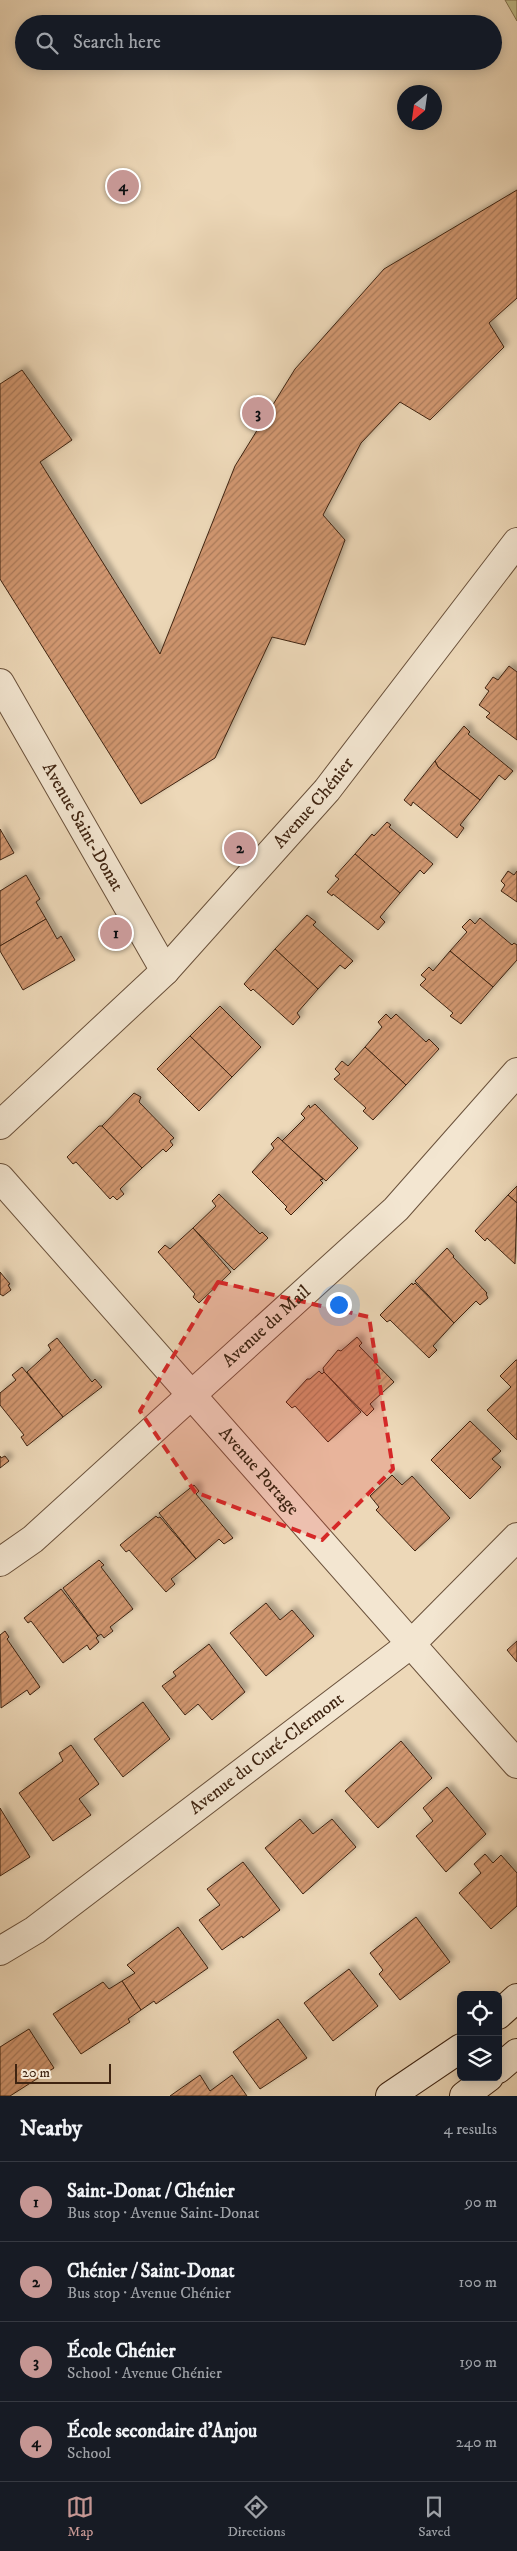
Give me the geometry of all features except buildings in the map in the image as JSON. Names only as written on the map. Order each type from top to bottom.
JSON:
[{"type":"street","name":"Avenue Chénier","points":[[0,1125],[165,971],[327,790],[512,561]]},
{"type":"street","name":"Avenue Saint-Donat","points":[[0,683],[165,971]]},
{"type":"street","name":"Avenue du Mail","points":[[0,1562],[33,1539],[396,1209],[517,1072]]},
{"type":"street","name":"Avenue Portage","points":[[0,1178],[517,1764]]},
{"type":"street","name":"Avenue du Curé-Clermont","points":[[0,1951],[35,1930],[411,1644],[517,1537]]},
{"type":"street","points":[[502,2011],[517,1998]]},
{"type":"street","points":[[481,2084],[517,2053]]},
{"type":"street","points":[[390,2096],[457,2056]]},
{"type":"highlighted area","points":[[218,1282],[369,1317],[393,1469],[322,1540],[195,1492],[140,1411]]},
{"type":"shaded area","points":[[505,0],[517,0],[517,21]]},
{"type":"place","name":"École secondaire d'Anjou","points":[[123,186]]},
{"type":"place","name":"École Chénier","points":[[258,413]]},
{"type":"place","name":"Chénier / Saint-Donat","points":[[240,848]]},
{"type":"place","name":"Saint-Donat / Chénier","points":[[116,933]]}]
